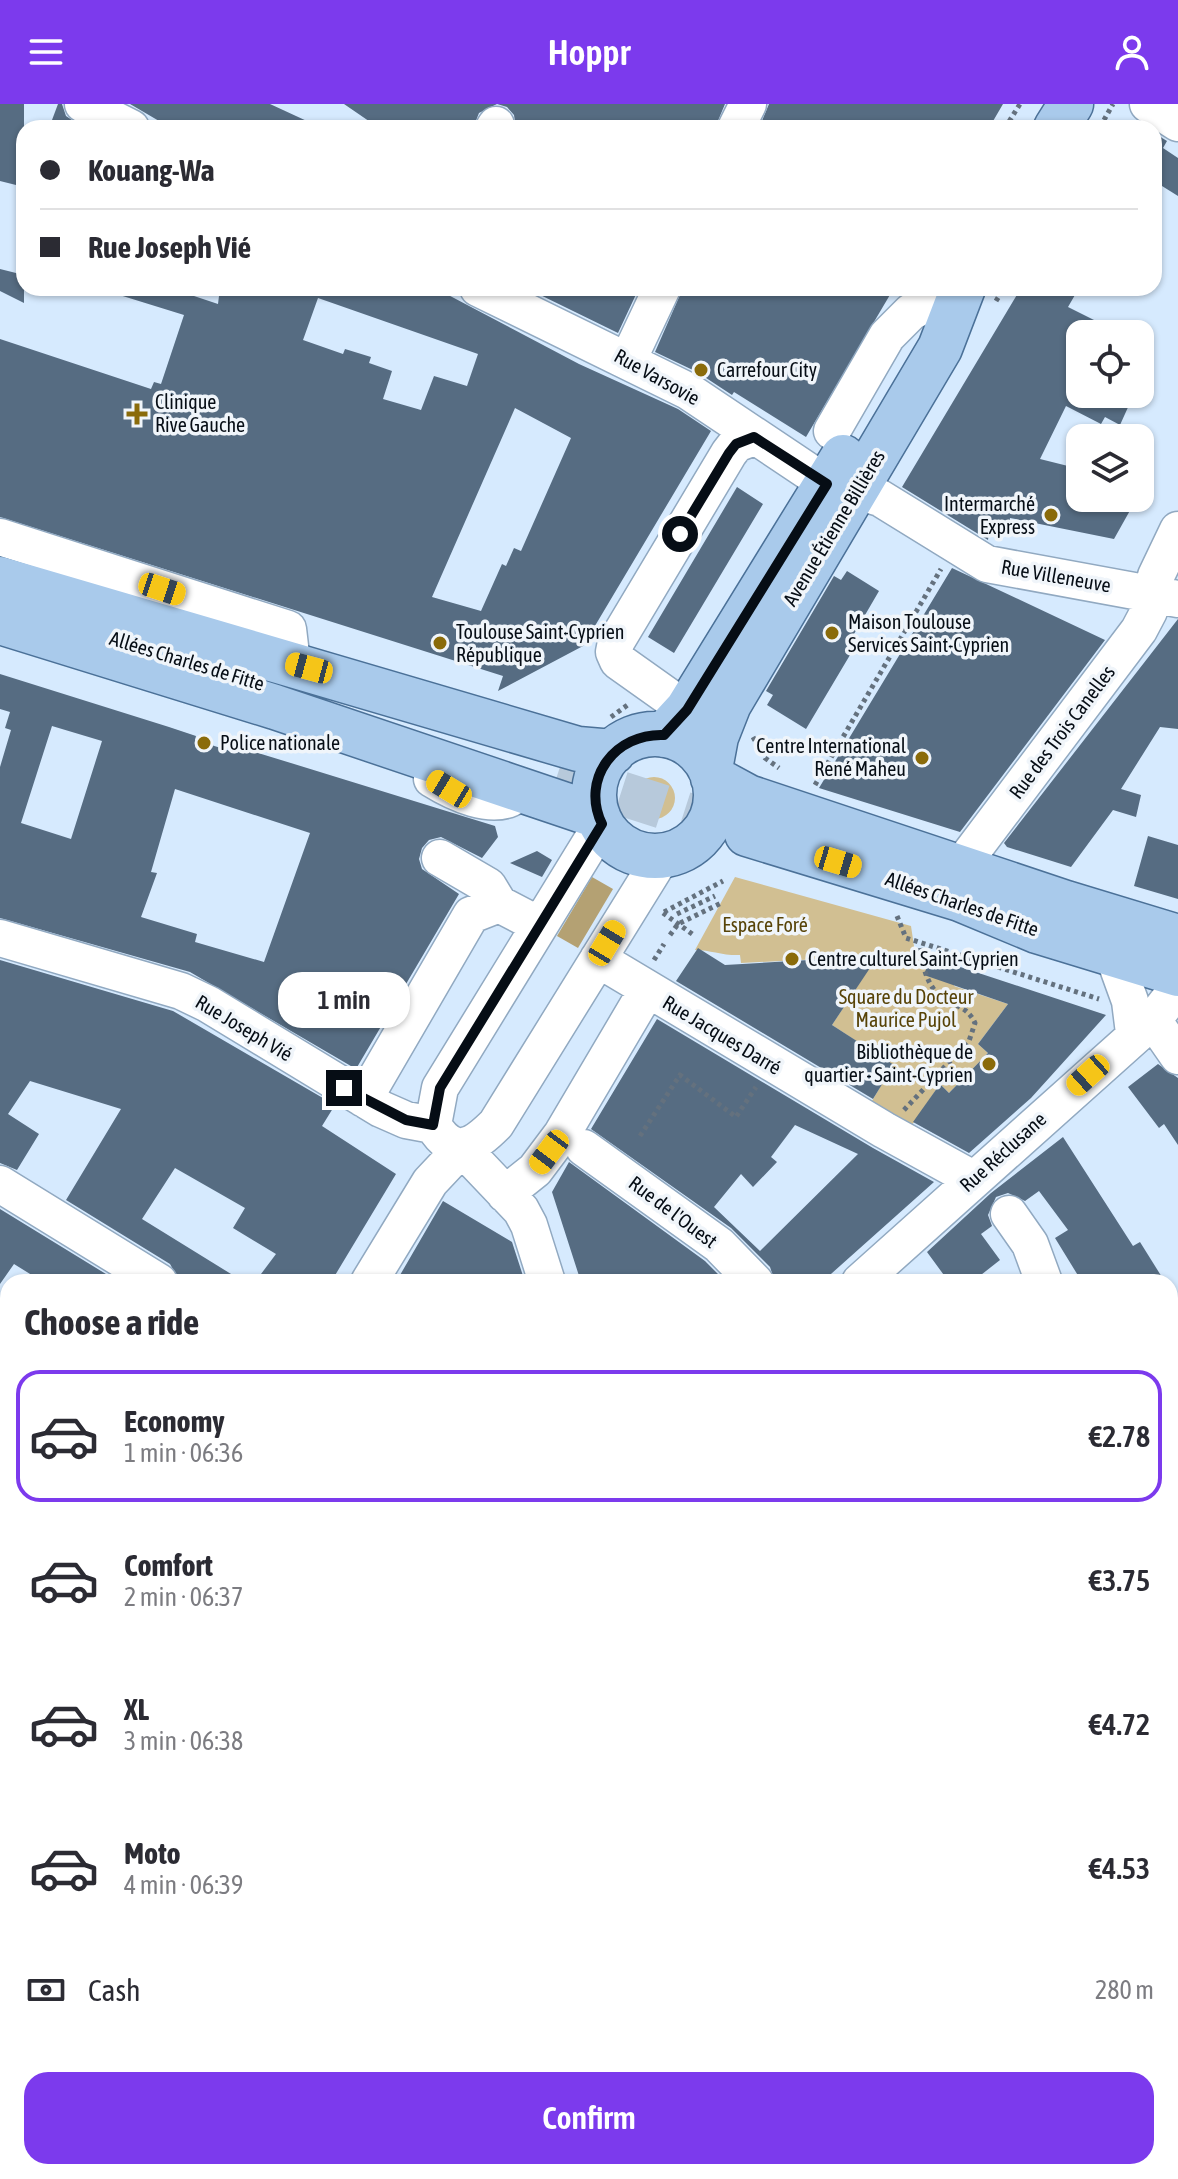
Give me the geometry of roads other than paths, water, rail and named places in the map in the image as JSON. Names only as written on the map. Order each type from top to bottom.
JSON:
[{"type":"main road","name":"Avenue Étienne Billières","points":[[694,748],[716,737],[729,704],[917,336],[950,296]]},
{"type":"main road","name":"Avenue Étienne Billières","points":[[694,748],[842,487]]},
{"type":"main road","name":"Allées Charles de Fitte","points":[[0,579],[210,624],[292,663],[578,749],[610,736]]},
{"type":"main road","name":"Allées Charles de Fitte","points":[[0,605],[548,775]]},
{"type":"main road","points":[[0,622],[548,775],[600,820],[614,840],[631,851],[731,849],[961,919],[1037,931]]},
{"type":"main road","name":"Allées Charles de Fitte","points":[[210,624],[247,664],[548,775]]},
{"type":"main road","points":[[600,820],[596,782],[610,736],[694,748],[748,797],[1178,937]]},
{"type":"main road","points":[[674,852],[699,838],[713,815],[716,790],[694,748]]},
{"type":"main road","name":"Allées Charles de Fitte","points":[[1178,953],[749,828],[960,899],[1037,931],[1178,974]]},
{"type":"street","points":[[83,104],[115,120]]},
{"type":"street","points":[[1148,104],[1178,123]]},
{"type":"street","name":"Rue Varsovie","points":[[495,296],[688,391],[754,437],[842,487]]},
{"type":"street","points":[[628,360],[658,296]]},
{"type":"street","points":[[832,431],[887,336],[911,312],[942,296]]},
{"type":"street","points":[[694,748],[618,661],[614,652],[616,642],[729,453],[736,444],[754,437]]},
{"type":"street","name":"Rue Villeneuve","points":[[842,487],[880,498],[987,564],[1166,596]]},
{"type":"street","name":"Rue des Trois Canelles","points":[[961,866],[1139,630],[1149,611],[1166,596],[1156,576],[1178,530]]},
{"type":"street","points":[[0,537],[210,624]]},
{"type":"street","points":[[432,779],[449,789],[483,800],[511,799],[548,775]]},
{"type":"street","points":[[544,1274],[529,1225],[462,1148],[446,1141],[433,1125],[440,1088],[600,820]]},
{"type":"street","points":[[374,1274],[430,1182],[462,1148],[478,1141],[496,1124],[598,959],[674,852]]},
{"type":"street","points":[[440,858],[488,886],[499,904],[539,925]]},
{"type":"street","points":[[364,1099],[471,915],[499,904]]},
{"type":"street","name":"Rue Joseph Vié","points":[[0,938],[181,991],[208,1004],[364,1099],[406,1120],[433,1125]]},
{"type":"street","points":[[1113,954],[1143,1026],[1178,1056]]},
{"type":"street","name":"Rue Jacques Darré","points":[[598,959],[884,1130],[973,1179]]},
{"type":"street","name":"Rue Réclusane","points":[[869,1274],[1143,1026],[1178,988]]},
{"type":"street","points":[[505,1194],[535,1170],[562,1134],[647,990]]},
{"type":"street","name":"Rue de l'Ouest","points":[[584,1148],[719,1245],[747,1274]]},
{"type":"street","points":[[0,1184],[146,1274]]},
{"type":"street","points":[[1009,1214],[1030,1244],[1039,1274]]},
{"type":"tunnel","points":[[558,773],[747,834]]},
{"type":"place","name":"Carrefour City","points":[[701,370]]},
{"type":"place","name":"Clinique Rive Gauche","points":[[137,414]]},
{"type":"place","name":"Intermarché Express","points":[[1051,515]]},
{"type":"place","name":"Maison Toulouse Services Saint-Cyprien","points":[[832,633]]},
{"type":"place","name":"Toulouse Saint-Cyprien République","points":[[440,643]]},
{"type":"place","name":"Police nationale","points":[[204,743]]},
{"type":"place","name":"Centre International René Maheu","points":[[922,758]]},
{"type":"place","name":"Centre culturel Saint-Cyprien","points":[[792,959]]},
{"type":"place","name":"Bibliothèque de quartier - Saint-Cyprien","points":[[989,1064]]},
{"type":"park label","name":"Espace Foré","points":[[765,925]]},
{"type":"park label","name":"Square du Docteur Maurice Pujol","points":[[906,1008]]}]
